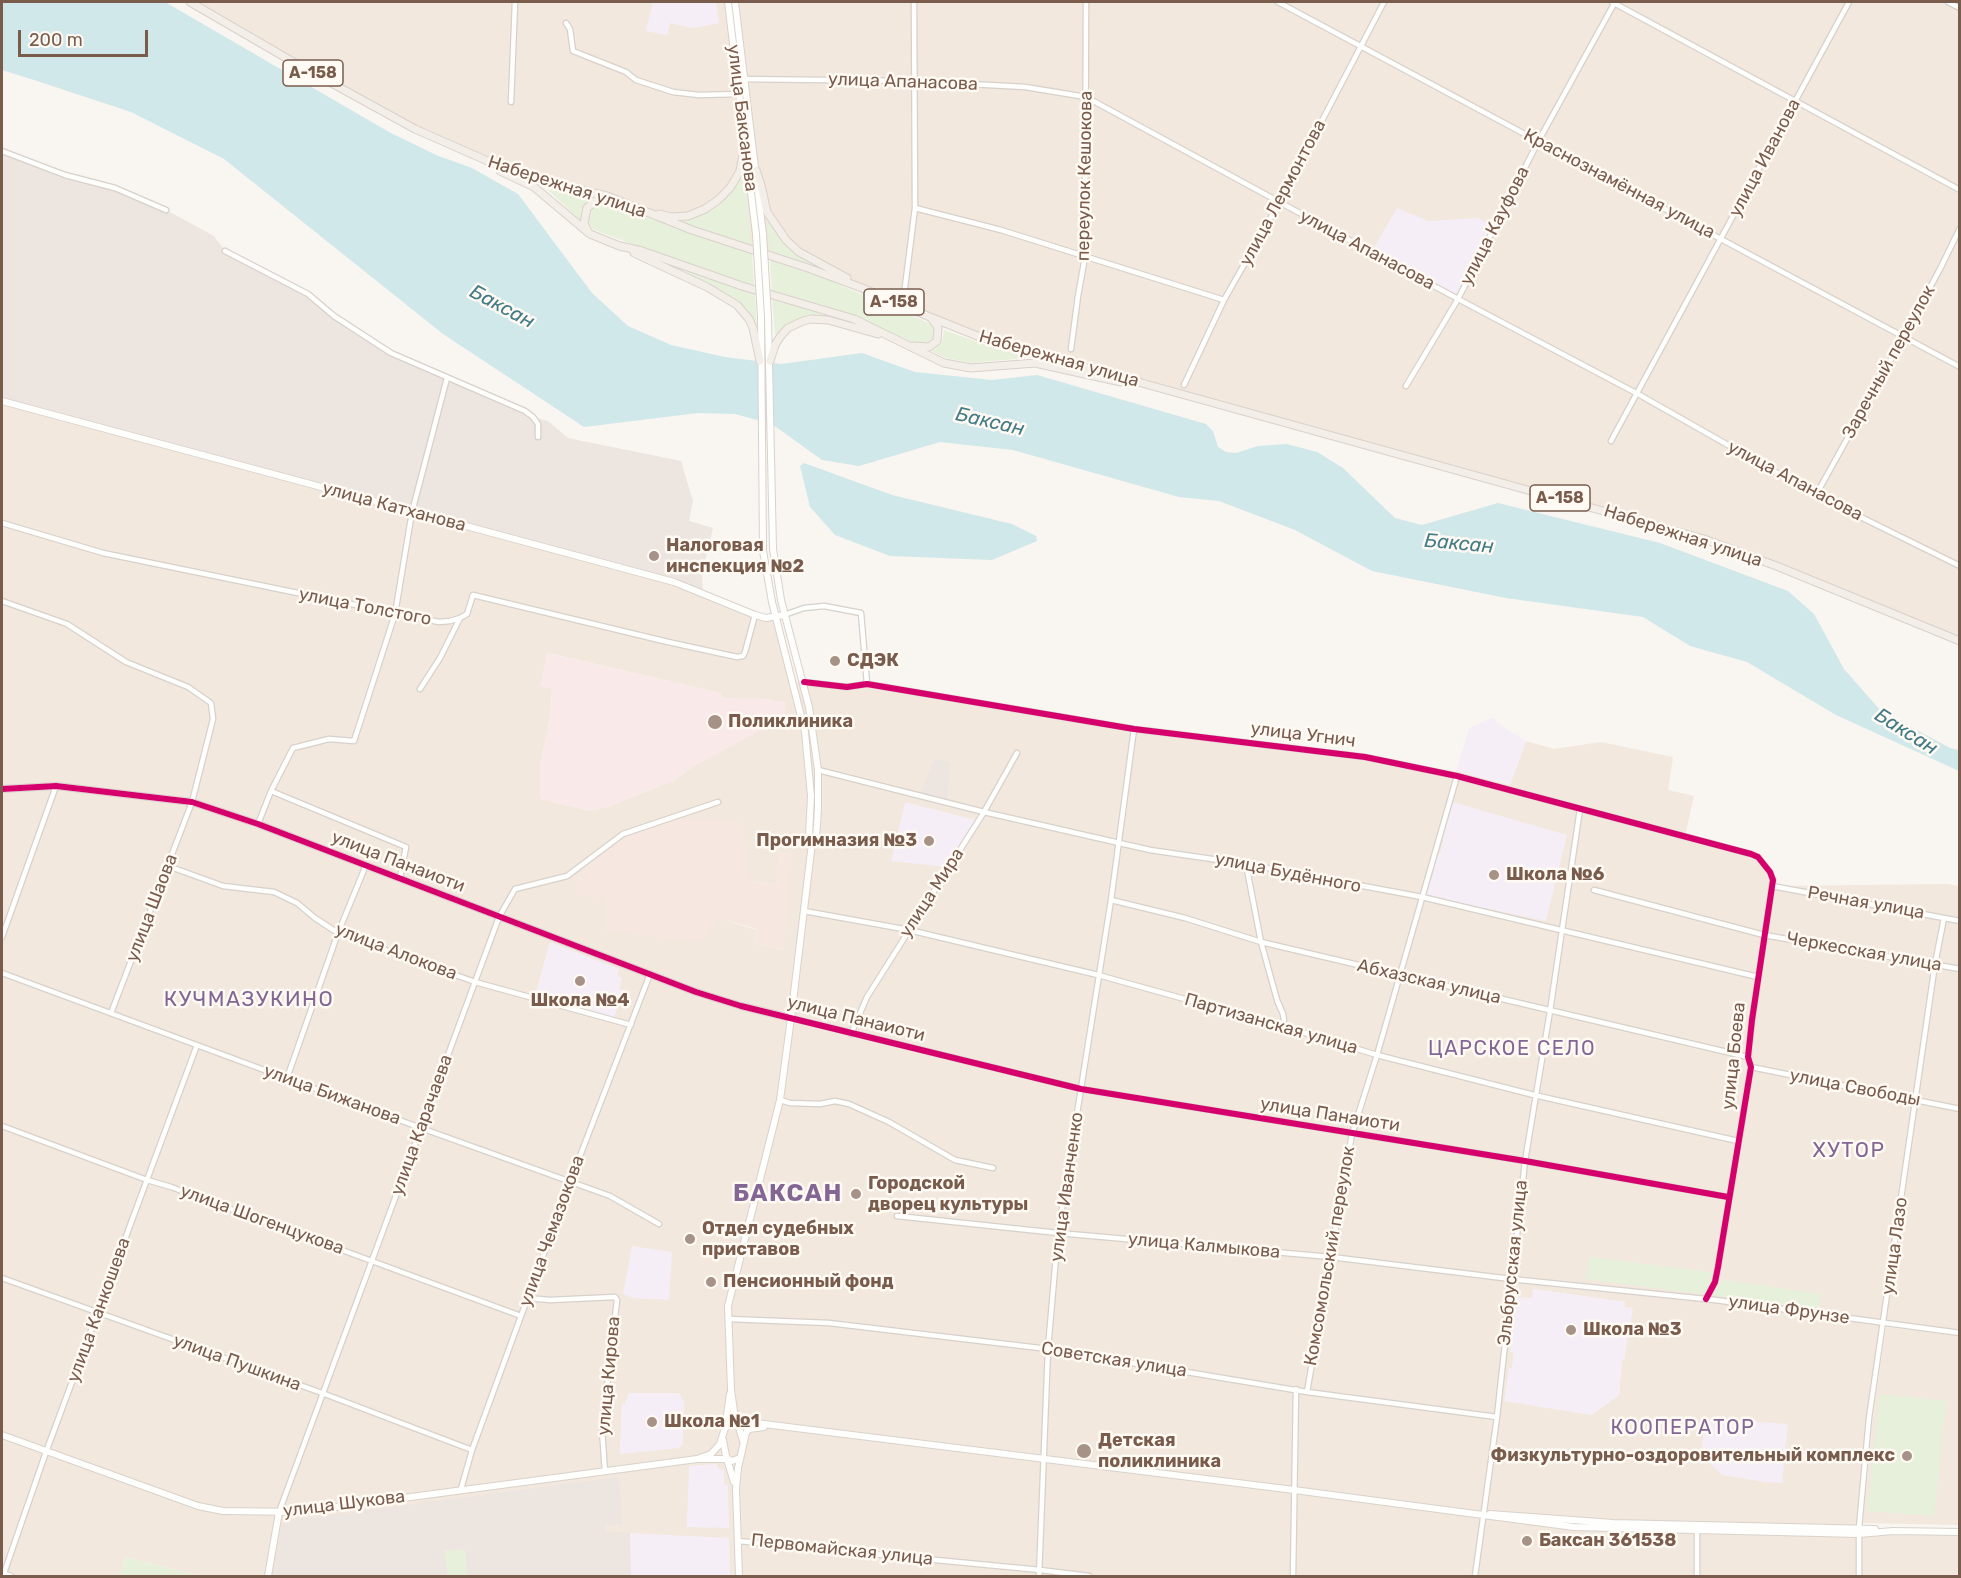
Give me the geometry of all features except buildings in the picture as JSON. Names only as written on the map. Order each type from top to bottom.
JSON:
[{"type":"main road","name":"Набережная улица","points":[[190,2],[439,141],[519,174],[598,193],[692,230],[862,288],[1002,344],[1704,539],[1779,567],[1959,641]]},
{"type":"main road","name":"А-158","points":[[439,141],[534,187],[590,234],[742,286],[854,319],[930,358],[971,369],[1035,363],[1150,386]]},
{"type":"main road","points":[[640,210],[678,217],[697,213],[711,206],[724,195],[738,175],[746,142]]},
{"type":"main road","points":[[756,170],[767,212],[786,240],[799,252],[862,288]]},
{"type":"main road","points":[[590,234],[584,223],[587,208],[595,201],[616,200]]},
{"type":"main road","points":[[620,246],[707,287],[737,305],[749,319],[753,328],[760,361]]},
{"type":"main road","points":[[902,344],[924,348],[934,344],[939,332],[936,323],[930,317]]},
{"type":"main road","points":[[770,361],[775,345],[783,333],[795,325],[811,320],[836,322],[890,338]]},
{"type":"street","points":[[511,102],[515,2]]},
{"type":"street","name":"улица Баксанова","points":[[728,2],[736,79],[759,234]]},
{"type":"street","name":"улица Баксанова","points":[[735,2],[756,170],[759,234]]},
{"type":"street","points":[[904,295],[915,208],[914,2]]},
{"type":"street","name":"переулок Кешокова","points":[[1071,349],[1077,296],[1085,257],[1086,2]]},
{"type":"street","name":"Краснознамённая улица","points":[[1278,2],[1959,367]]},
{"type":"street","name":"улица Лермонтова","points":[[1184,385],[1224,300],[1279,202],[1384,2]]},
{"type":"street","points":[[1614,2],[1959,190]]},
{"type":"street","name":"улица Кауфова","points":[[1406,386],[1458,299],[1539,140],[1614,2]]},
{"type":"street","name":"улица Иванова","points":[[1611,441],[1849,2]]},
{"type":"street","points":[[1948,2],[1959,8]]},
{"type":"street","points":[[566,23],[570,29],[573,51],[627,72],[636,80],[674,92],[699,95],[739,94]]},
{"type":"street","name":"улица Апанасова","points":[[736,79],[914,81],[1025,87],[1086,97],[1638,394],[1816,495],[1959,566]]},
{"type":"street","points":[[2,151],[65,175],[115,188],[165,210]]},
{"type":"street","points":[[915,208],[1001,230],[1224,300]]},
{"type":"street","name":"Заречный переулок","points":[[1816,495],[1941,267],[1959,228]]},
{"type":"street","points":[[743,1441],[737,1424],[731,1390],[728,1306],[780,1100],[812,843],[816,836],[818,770],[804,682],[784,615],[772,549],[770,361],[759,234]]},
{"type":"street","points":[[225,251],[308,294],[334,316],[391,353],[525,411],[538,424],[538,437]]},
{"type":"street","points":[[765,317],[760,361],[763,551],[776,616],[805,732],[810,782],[809,836],[812,843]]},
{"type":"street","points":[[258,824],[271,791],[293,748],[329,739],[354,741],[395,614],[412,512],[447,378]]},
{"type":"street","name":"улица Катханова","points":[[2,401],[674,582],[755,615],[766,618],[784,615]]},
{"type":"street","name":"улица Толстого","points":[[2,523],[103,553],[395,614],[439,622],[460,618]]},
{"type":"street","points":[[420,689],[440,658],[460,618],[467,614],[473,595],[737,657],[742,656],[745,652],[755,615]]},
{"type":"street","name":"улица Шаова","points":[[2,601],[67,624],[126,662],[188,687],[211,703],[213,719],[192,802],[111,1013]]},
{"type":"street","points":[[784,615],[804,608],[824,606],[861,613],[867,684]]},
{"type":"street","name":"улица Угнич","points":[[804,682],[847,687],[867,684],[1134,729],[1354,756],[1457,776],[1751,854],[1765,863],[1773,880],[1772,886]]},
{"type":"street","name":"улица Иванченко","points":[[1039,1576],[1048,1349],[1058,1233],[1111,900],[1134,729]]},
{"type":"street","name":"улица Мира","points":[[851,1034],[867,997],[884,974],[909,930],[984,812],[1017,753]]},
{"type":"street","name":"улица Будённого","points":[[818,770],[984,812],[1150,849],[1246,864],[1422,897],[1758,977]]},
{"type":"street","name":"Комсомольский переулок","points":[[1306,1392],[1352,1134],[1457,776]]},
{"type":"street","points":[[2,937],[56,786]]},
{"type":"street","name":"улица Панаиоти","points":[[2,789],[56,786],[192,802],[258,824],[696,992],[851,1034],[1081,1089],[1524,1161],[1728,1197]]},
{"type":"street","points":[[271,791],[406,847],[400,878]]},
{"type":"street","name":"улица Карачаева","points":[[268,1576],[279,1512],[499,917],[515,889],[567,876],[623,834],[718,802]]},
{"type":"street","name":"Эльбрусская улица","points":[[1474,1576],[1497,1418],[1524,1161],[1550,1011],[1580,809]]},
{"type":"street","points":[[1246,864],[1261,942],[1277,1000],[1284,1014],[1282,1026]]},
{"type":"street","name":"улица Алокова","points":[[168,866],[223,886],[274,892],[297,903],[338,933],[475,982],[631,1025]]},
{"type":"street","points":[[287,1078],[338,933],[366,866]]},
{"type":"street","name":"Речная улица","points":[[1772,886],[1959,921]]},
{"type":"street","name":"улица Боева","points":[[1706,1299],[1717,1274],[1751,1067],[1748,1057],[1772,886]]},
{"type":"street","name":"Черкесская улица","points":[[1594,890],[1764,935],[1959,969]]},
{"type":"street","name":"Абхазская улица","points":[[1111,900],[1185,918],[1261,942],[1748,1057]]},
{"type":"street","name":"Партизанская улица","points":[[804,911],[909,930],[1098,975],[1377,1055],[1534,1095],[1738,1141]]},
{"type":"street","name":"улица Лазо","points":[[1859,1576],[1859,1531],[1869,1418],[1935,964],[1944,918]]},
{"type":"street","name":"улица Бижанова","points":[[2,973],[610,1196],[659,1224]]},
{"type":"street","name":"улица Чемазокова","points":[[461,1490],[472,1450],[527,1298],[650,974]]},
{"type":"street","name":"улица Канкошева","points":[[2,1574],[196,1045]]},
{"type":"street","name":"улица Свободы","points":[[1751,1067],[1916,1099],[1959,1110]]},
{"type":"street","points":[[780,1100],[790,1103],[820,1104],[835,1101],[849,1104],[888,1122],[955,1160],[993,1168]]},
{"type":"street","name":"улица Шогенцукова","points":[[2,1126],[521,1316]]},
{"type":"street","name":"улица Калмыкова","points":[[897,1216],[1331,1257],[1511,1279]]},
{"type":"street","name":"улица Пушкина","points":[[2,1278],[322,1393],[472,1450]]},
{"type":"street","name":"улица Фрунзе","points":[[1511,1279],[1706,1299],[1959,1333]]},
{"type":"street","name":"улица Кирова","points":[[527,1298],[550,1300],[615,1297],[617,1300],[602,1430],[605,1472]]},
{"type":"street","name":"Советская улица","points":[[729,1319],[829,1323],[1048,1349],[1306,1392],[1497,1418]]},
{"type":"street","name":"Комсомольский переулок","points":[[1293,1576],[1296,1389]]},
{"type":"street","points":[[697,1459],[715,1451],[723,1437],[731,1390]]},
{"type":"street","points":[[734,1411],[738,1419],[746,1423]]},
{"type":"street","points":[[725,1428],[732,1423],[774,1426],[1044,1458],[1574,1527],[1959,1532]]},
{"type":"street","points":[[739,1576],[736,1489],[743,1441],[749,1429],[774,1426]]},
{"type":"street","name":"улица Шукова","points":[[2,1435],[198,1506],[222,1512],[298,1512],[697,1459],[736,1460],[740,1458]]},
{"type":"street","points":[[723,1437],[736,1489]]},
{"type":"street","points":[[716,1460],[725,1463],[730,1468]]},
{"type":"street","points":[[1483,1514],[1497,1513],[1613,1523],[1859,1531]]},
{"type":"street","points":[[1697,1530],[1697,1576]]},
{"type":"street","name":"Первомайская улица","points":[[738,1541],[1089,1576]]},
{"type":"street","points":[[2,1574],[11,1576]]},
{"type":"shaded area","points":[[190,2],[1959,2],[1959,641],[1732,549],[1012,347],[862,288],[607,196],[530,178],[439,141]]},
{"type":"shaded area","points":[[653,2],[716,2],[719,23],[693,28],[670,23],[667,35],[646,31]]},
{"type":"shaded area","points":[[2,151],[65,175],[115,188],[166,210],[214,236],[225,251],[308,294],[334,316],[391,353],[533,417],[548,421],[568,438],[681,461],[693,501],[689,521],[713,528],[702,574],[703,594],[674,582],[2,401]]},
{"type":"shaded area","points":[[1397,208],[1428,221],[1477,218],[1492,225],[1458,295],[1372,251]]},
{"type":"shaded area","points":[[2,401],[674,582],[755,615],[776,617],[794,682],[847,687],[867,684],[1134,729],[1364,757],[1455,775],[1456,771],[1510,785],[1526,741],[1554,749],[1601,742],[1673,757],[1668,790],[1694,796],[1685,836],[1758,857],[1770,872],[1772,886],[1947,884],[1959,886],[1959,1333],[1884,1323],[1869,1418],[1859,1527],[1893,1531],[1959,1532],[1959,1576],[201,1576],[125,1557],[120,1576],[2,1576]],"holes":[[[548,653],[720,693],[722,698],[785,702],[776,722],[725,748],[673,781],[590,811],[541,799],[540,766],[550,719],[552,689]],[[1452,803],[1465,904],[1460,905],[1426,896],[1437,855],[1440,854],[1444,839],[1442,837]],[[780,853],[783,950],[754,943],[756,930],[719,918],[606,930],[606,897],[751,881],[776,885]],[[550,943],[619,969],[618,989],[623,991],[535,996]],[[1533,1289],[1625,1302],[1624,1307],[1632,1309],[1624,1360],[1622,1360],[1619,1395],[1591,1415],[1509,1368],[1512,1369],[1514,1352],[1510,1352],[1532,1299]],[[629,1393],[679,1393],[620,1454],[622,1404],[625,1404]],[[716,1464],[724,1486],[728,1486],[688,1527]]]},
{"type":"shaded area","points":[[547,653],[720,693],[722,698],[771,699],[786,702],[784,716],[694,766],[673,781],[609,806],[590,811],[541,799],[540,766],[550,719],[552,689],[540,686]]},
{"type":"shaded area","points":[[1494,717],[1497,723],[1526,741],[1510,785],[1456,771],[1469,728]]},
{"type":"shaded area","points":[[935,758],[950,763],[947,801],[921,793]]},
{"type":"shaded area","name":"Прогимназия №3","points":[[905,802],[976,820],[946,867],[891,861]]},
{"type":"shaded area","name":"Школа №6","points":[[1452,802],[1567,835],[1546,921],[1465,904],[1460,905],[1426,896],[1437,855],[1440,854],[1444,839],[1442,837]]},
{"type":"shaded area","points":[[682,818],[723,818],[742,824],[751,881],[776,885],[780,852],[792,853],[783,950],[754,943],[756,929],[719,918],[701,942],[606,931],[606,897],[576,896],[577,877],[584,866],[638,829]]},
{"type":"shaded area","name":"Школа №4","points":[[550,942],[619,969],[617,976],[622,978],[619,989],[624,991],[614,1018],[535,997]]},
{"type":"shaded area","points":[[632,1246],[672,1252],[669,1300],[634,1298],[623,1294]]},
{"type":"shaded area","name":"Школа №3","points":[[1533,1289],[1625,1302],[1624,1307],[1633,1308],[1624,1360],[1622,1360],[1619,1395],[1591,1415],[1504,1401],[1509,1368],[1512,1368],[1514,1353],[1510,1352],[1517,1297],[1532,1298]]},
{"type":"shaded area","points":[[1886,1327],[1959,1336],[1959,1525],[1863,1523],[1873,1417]]},
{"type":"shaded area","name":"Школа №1","points":[[629,1393],[679,1393],[684,1402],[683,1444],[679,1448],[620,1454],[622,1404],[625,1404]]},
{"type":"shaded area","points":[[1705,1418],[1788,1424],[1782,1483],[1722,1475],[1701,1455]]},
{"type":"shaded area","points":[[716,1464],[717,1468],[724,1470],[724,1485],[728,1486],[729,1528],[687,1527],[689,1466]]},
{"type":"shaded area","points":[[619,1477],[622,1524],[606,1525],[605,1532],[630,1533],[631,1576],[467,1576],[465,1550],[444,1551],[448,1576],[272,1576],[281,1527],[285,1521]]},
{"type":"shaded area","points":[[630,1533],[729,1538],[730,1576],[631,1576]]},
{"type":"green space","points":[[742,175],[745,176],[751,245],[679,222],[700,216],[720,204],[728,197]]},
{"type":"green space","points":[[549,189],[592,198],[584,206],[581,221],[549,191]]},
{"type":"green space","points":[[603,202],[752,253],[754,286],[592,229],[588,223],[588,215],[591,208]]},
{"type":"green space","points":[[769,221],[787,247],[804,259],[830,272],[770,251],[767,222]]},
{"type":"green space","points":[[770,258],[819,276],[931,324],[936,329],[934,341],[929,345],[917,344],[848,314],[772,292]]},
{"type":"green space","points":[[658,261],[755,294],[757,325],[755,326],[746,310],[738,303]]},
{"type":"green space","points":[[772,299],[856,323],[818,317],[778,336],[775,334]]},
{"type":"green space","points":[[944,330],[994,348],[1025,356],[1025,358],[971,363],[946,358],[931,351],[942,343]]},
{"type":"green space","points":[[1589,1257],[1709,1272],[1718,1279],[1821,1294],[1819,1308],[1586,1279]]},
{"type":"green space","name":"Физкультурно-оздоровительный комплекс","points":[[1880,1394],[1946,1401],[1934,1516],[1867,1511]]},
{"type":"green space","points":[[465,1550],[467,1576],[448,1576],[444,1551]]},
{"type":"green space","points":[[125,1557],[201,1576],[120,1576]]},
{"type":"water","name":"Баксан","points":[[2,2],[165,2],[389,132],[436,155],[472,168],[518,194],[592,293],[628,326],[671,345],[725,357],[781,364],[862,353],[915,372],[992,380],[1037,375],[1206,424],[1213,431],[1218,447],[1226,452],[1236,453],[1258,446],[1287,444],[1317,452],[1343,468],[1395,518],[1422,525],[1498,503],[1660,543],[1788,591],[1814,614],[1844,669],[1880,710],[1950,748],[1959,750],[1959,771],[1836,715],[1747,662],[1690,646],[1643,617],[1506,598],[1372,571],[1295,530],[1219,501],[1179,497],[1013,450],[940,442],[859,466],[822,460],[772,424],[735,414],[698,413],[584,427],[443,334],[224,159],[131,112],[2,70]]},
{"type":"water","points":[[804,463],[892,495],[1012,524],[1036,536],[1037,541],[992,560],[890,556],[835,535],[810,507],[800,466]]},
{"type":"cycle path","points":[[804,682],[847,687],[867,684],[1134,729],[1365,757],[1457,776],[1758,857],[1770,872],[1773,880],[1752,1020],[1748,1057],[1751,1067],[1718,1267],[1715,1282],[1706,1299]]},
{"type":"cycle path","points":[[2,789],[56,786],[192,802],[258,824],[696,992],[741,1006],[1081,1089],[1525,1161],[1728,1197]]},
{"type":"place","name":"Налоговая инспекция №2","points":[[654,556]]},
{"type":"place","name":"СДЭК","points":[[835,661]]},
{"type":"place","name":"Поликлиника","points":[[715,722]]},
{"type":"place","name":"Прогимназия №3","points":[[929,841]]},
{"type":"place","name":"Школа №6","points":[[1494,875]]},
{"type":"place","name":"Школа №4","points":[[580,981]]},
{"type":"place","name":"Городской дворец культуры","points":[[856,1194]]},
{"type":"place","name":"Отдел судебных приставов","points":[[690,1239]]},
{"type":"place","name":"Пенсионный фонд","points":[[711,1282]]},
{"type":"place","name":"Школа №3","points":[[1571,1330]]},
{"type":"place","name":"Школа №1","points":[[652,1422]]},
{"type":"place","name":"Детская поликлиника","points":[[1084,1451]]},
{"type":"place","name":"Физкультурно-оздоровительный комплекс","points":[[1907,1456]]},
{"type":"place","name":"Баксан 361538","points":[[1527,1541]]},
{"type":"district","name":"КУЧМАЗУКИНО","points":[[249,1000]]},
{"type":"district","name":"ЦАРСКОЕ СЕЛО","points":[[1512,1049]]},
{"type":"district","name":"ХУТОР","points":[[1849,1151]]},
{"type":"district","name":"БАКСАН","points":[[788,1194]]},
{"type":"district","name":"КООПЕРАТОР","points":[[1683,1428]]}]
